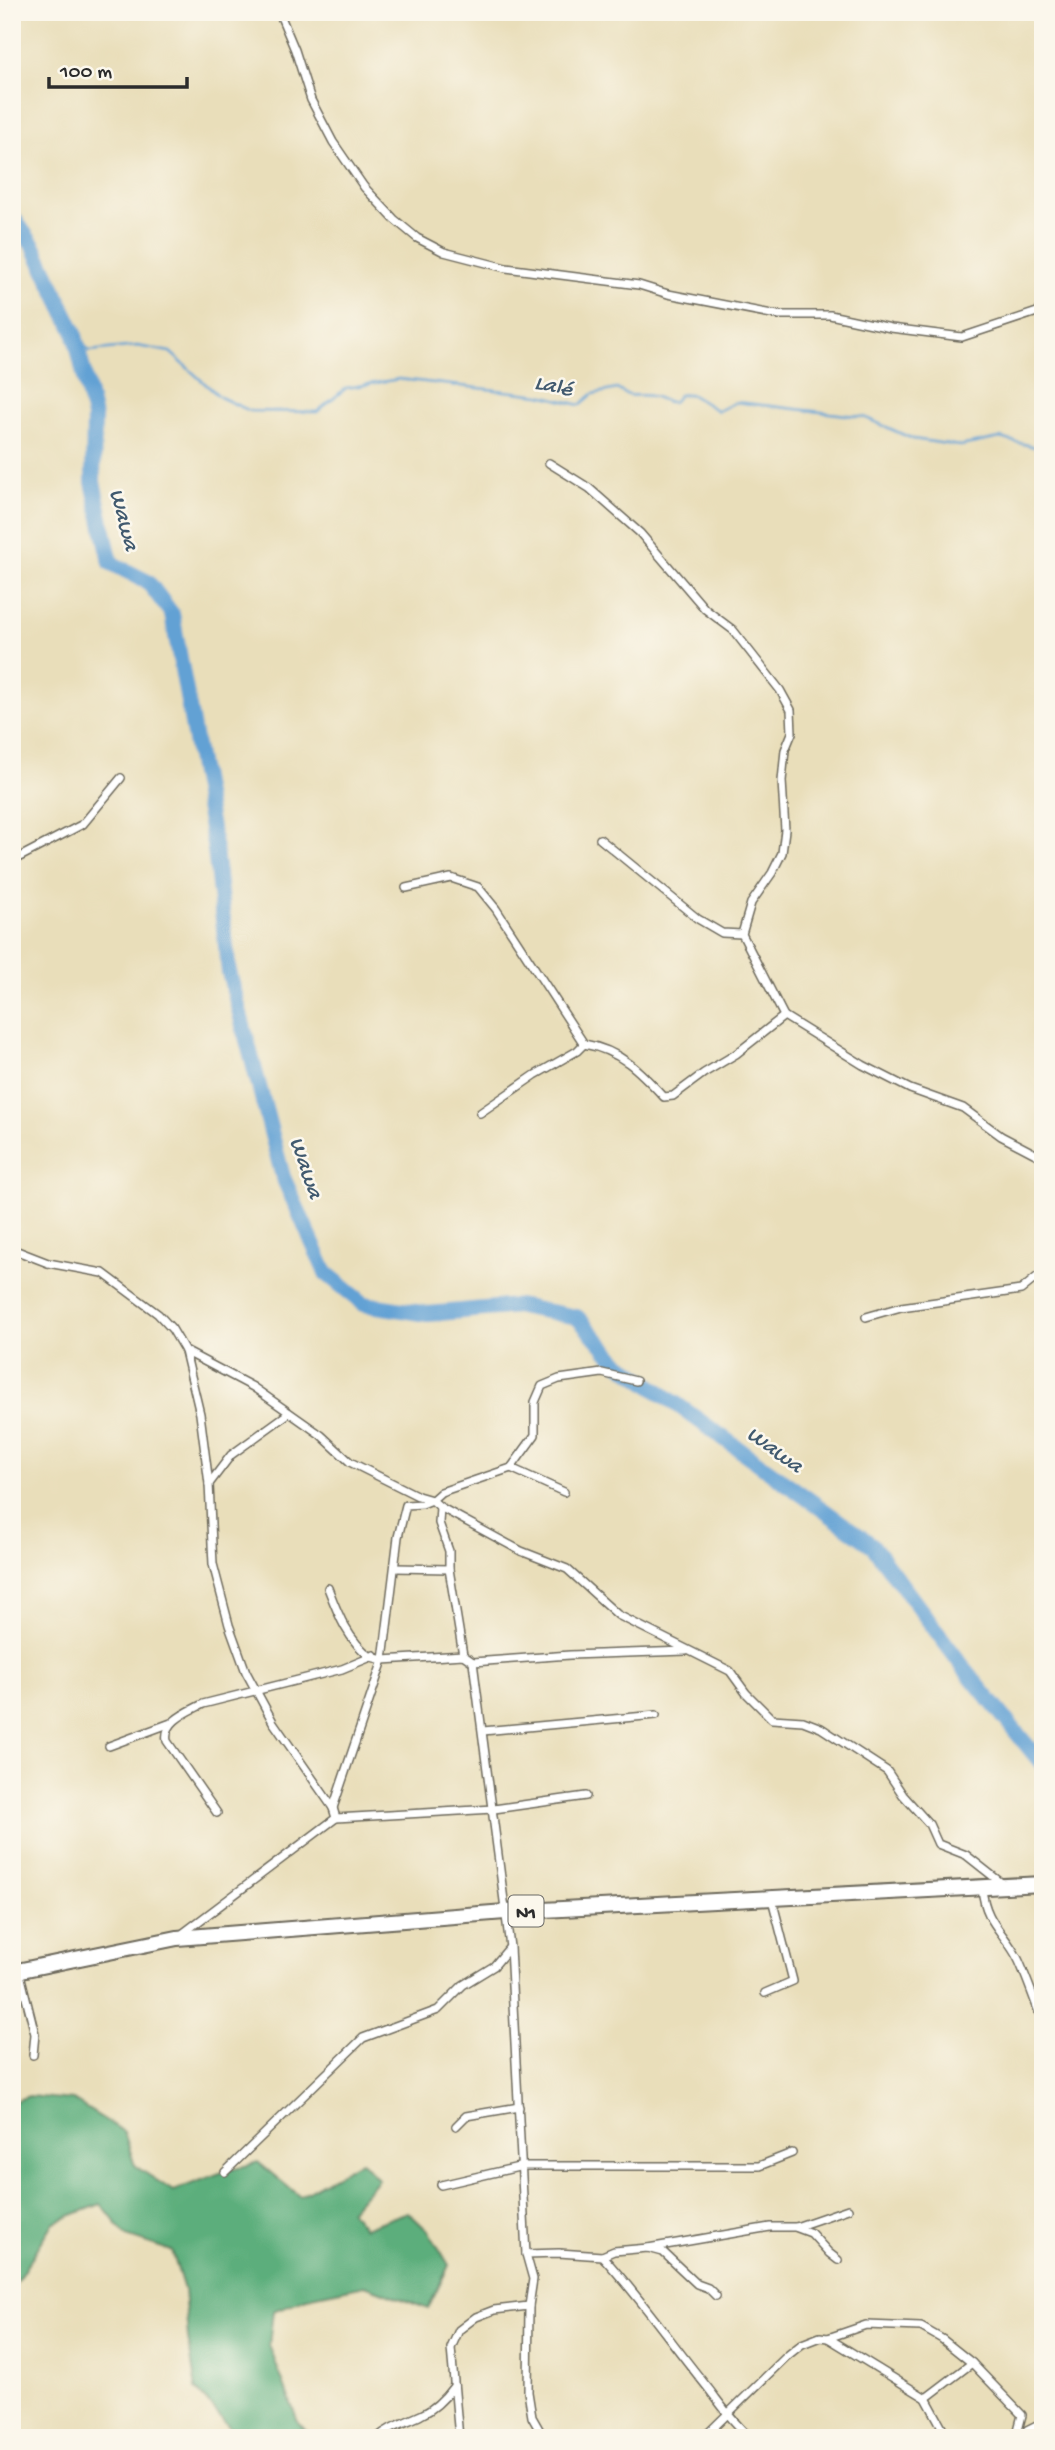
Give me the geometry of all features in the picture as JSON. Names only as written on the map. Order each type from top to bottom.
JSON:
[{"type":"highway","name":"N1","points":[[16,1971],[177,1938],[505,1912],[1043,1884]]},
{"type":"street","points":[[279,12],[311,100],[333,142],[364,187],[394,219],[417,238],[444,252],[506,268],[639,285],[777,315],[830,315],[891,328],[962,337],[1043,310]]},
{"type":"street","points":[[549,463],[589,488],[640,534],[705,609],[733,630],[780,690],[791,710],[792,733],[785,750],[782,781],[785,830],[782,853],[751,903],[742,934],[784,1016],[886,1077],[962,1108],[1001,1136],[1043,1158]]},
{"type":"street","points":[[12,861],[83,824],[121,778]]},
{"type":"street","points":[[600,839],[698,919],[722,933],[742,934]]},
{"type":"street","points":[[406,888],[451,878],[478,887],[496,909],[584,1044],[618,1054],[638,1068],[664,1097],[673,1096],[736,1054],[784,1016]]},
{"type":"street","points":[[480,1113],[584,1044]]},
{"type":"street","points":[[12,1250],[48,1263],[103,1273],[158,1314],[172,1329],[185,1351],[200,1414],[209,1484],[213,1564],[229,1625],[246,1671],[273,1722],[333,1808],[336,1818]]},
{"type":"street","points":[[866,1317],[901,1307],[1021,1290],[1043,1272]]},
{"type":"street","points":[[185,1351],[253,1387],[321,1435],[350,1462],[418,1496],[432,1500],[521,1551],[567,1569],[618,1615],[730,1671],[746,1693],[772,1719],[803,1721],[821,1728],[887,1771],[903,1795],[929,1824],[938,1844],[966,1855],[1004,1886]]},
{"type":"street","points":[[333,1808],[383,1660],[398,1538],[406,1505],[422,1504],[441,1492],[511,1468],[535,1435],[535,1402],[542,1386],[559,1380],[602,1373],[636,1381]]},
{"type":"street","points":[[209,1484],[231,1455],[289,1413]]},
{"type":"street","points":[[511,1468],[564,1492]]},
{"type":"street","points":[[440,1507],[439,1523],[449,1551],[449,1569],[463,1655]]},
{"type":"street","points":[[395,1568],[449,1569]]},
{"type":"street","points":[[328,1588],[345,1628],[359,1649],[371,1657],[383,1660],[463,1655],[473,1662],[686,1651]]},
{"type":"street","points":[[109,1746],[171,1723],[204,1704],[342,1669],[384,1651]]},
{"type":"street","points":[[473,1662],[510,1947],[526,2254],[533,2279],[529,2306],[528,2392],[533,2417],[544,2438]]},
{"type":"street","points":[[483,1731],[656,1715]]},
{"type":"street","points":[[171,1723],[166,1735],[167,1741],[217,1813]]},
{"type":"street","points":[[177,1938],[336,1818],[494,1809],[586,1796]]},
{"type":"street","points":[[982,1888],[983,1900],[993,1925],[1018,1958],[1043,2023]]},
{"type":"street","points":[[765,1993],[793,1981],[771,1898]]},
{"type":"street","points":[[225,2172],[363,2038],[438,2010],[463,1985],[494,1966],[510,1947]]},
{"type":"street","points":[[16,1971],[35,2034],[33,2055]]},
{"type":"street","points":[[456,2126],[466,2116],[519,2107]]},
{"type":"street","points":[[441,2185],[523,2166],[759,2166],[792,2152]]},
{"type":"street","points":[[526,2254],[603,2256],[614,2251],[648,2248],[770,2227],[795,2227],[848,2209]]},
{"type":"street","points":[[795,2227],[811,2233],[838,2260]]},
{"type":"street","points":[[648,2248],[663,2252],[697,2284],[708,2288],[716,2296]]},
{"type":"street","points":[[603,2256],[631,2287],[670,2342],[751,2438]]},
{"type":"street","points":[[459,2438],[451,2348],[459,2330],[476,2316],[494,2310],[529,2306]]},
{"type":"street","points":[[828,2338],[866,2325],[921,2327],[942,2339],[972,2363],[1022,2415],[1017,2438]]},
{"type":"street","points":[[703,2438],[794,2350],[820,2337],[828,2338],[926,2398],[948,2438]]},
{"type":"street","points":[[926,2398],[972,2363]]},
{"type":"street","points":[[377,2438],[387,2428],[424,2414],[445,2398],[454,2385]]},
{"type":"street","points":[[1017,2438],[1043,2422]]},
{"type":"green space","points":[[29,2096],[73,2100],[124,2132],[135,2166],[173,2191],[258,2162],[299,2196],[361,2161],[378,2179],[350,2211],[364,2228],[408,2212],[429,2232],[449,2265],[428,2309],[365,2285],[312,2296],[273,2311],[269,2345],[298,2422],[312,2438],[239,2438],[196,2389],[184,2290],[172,2251],[126,2236],[101,2204],[54,2222],[12,2289],[12,2102]]},
{"type":"waterway","name":"Wawa","points":[[12,216],[34,247],[74,331],[94,417],[93,482],[111,563],[148,582],[172,614],[215,850],[229,972],[283,1177],[326,1273],[364,1304],[428,1314],[518,1306],[577,1317],[618,1362],[872,1545],[967,1672],[1043,1765]]},
{"type":"waterway","name":"Lalé","points":[[74,331],[89,351],[137,346],[170,352],[220,397],[250,411],[317,412],[346,388],[399,379],[541,395],[580,405],[593,394],[617,389],[631,395],[651,396],[670,402],[679,395],[690,394],[718,411],[736,402],[864,417],[913,439],[960,446],[1000,438],[1043,449]]}]
